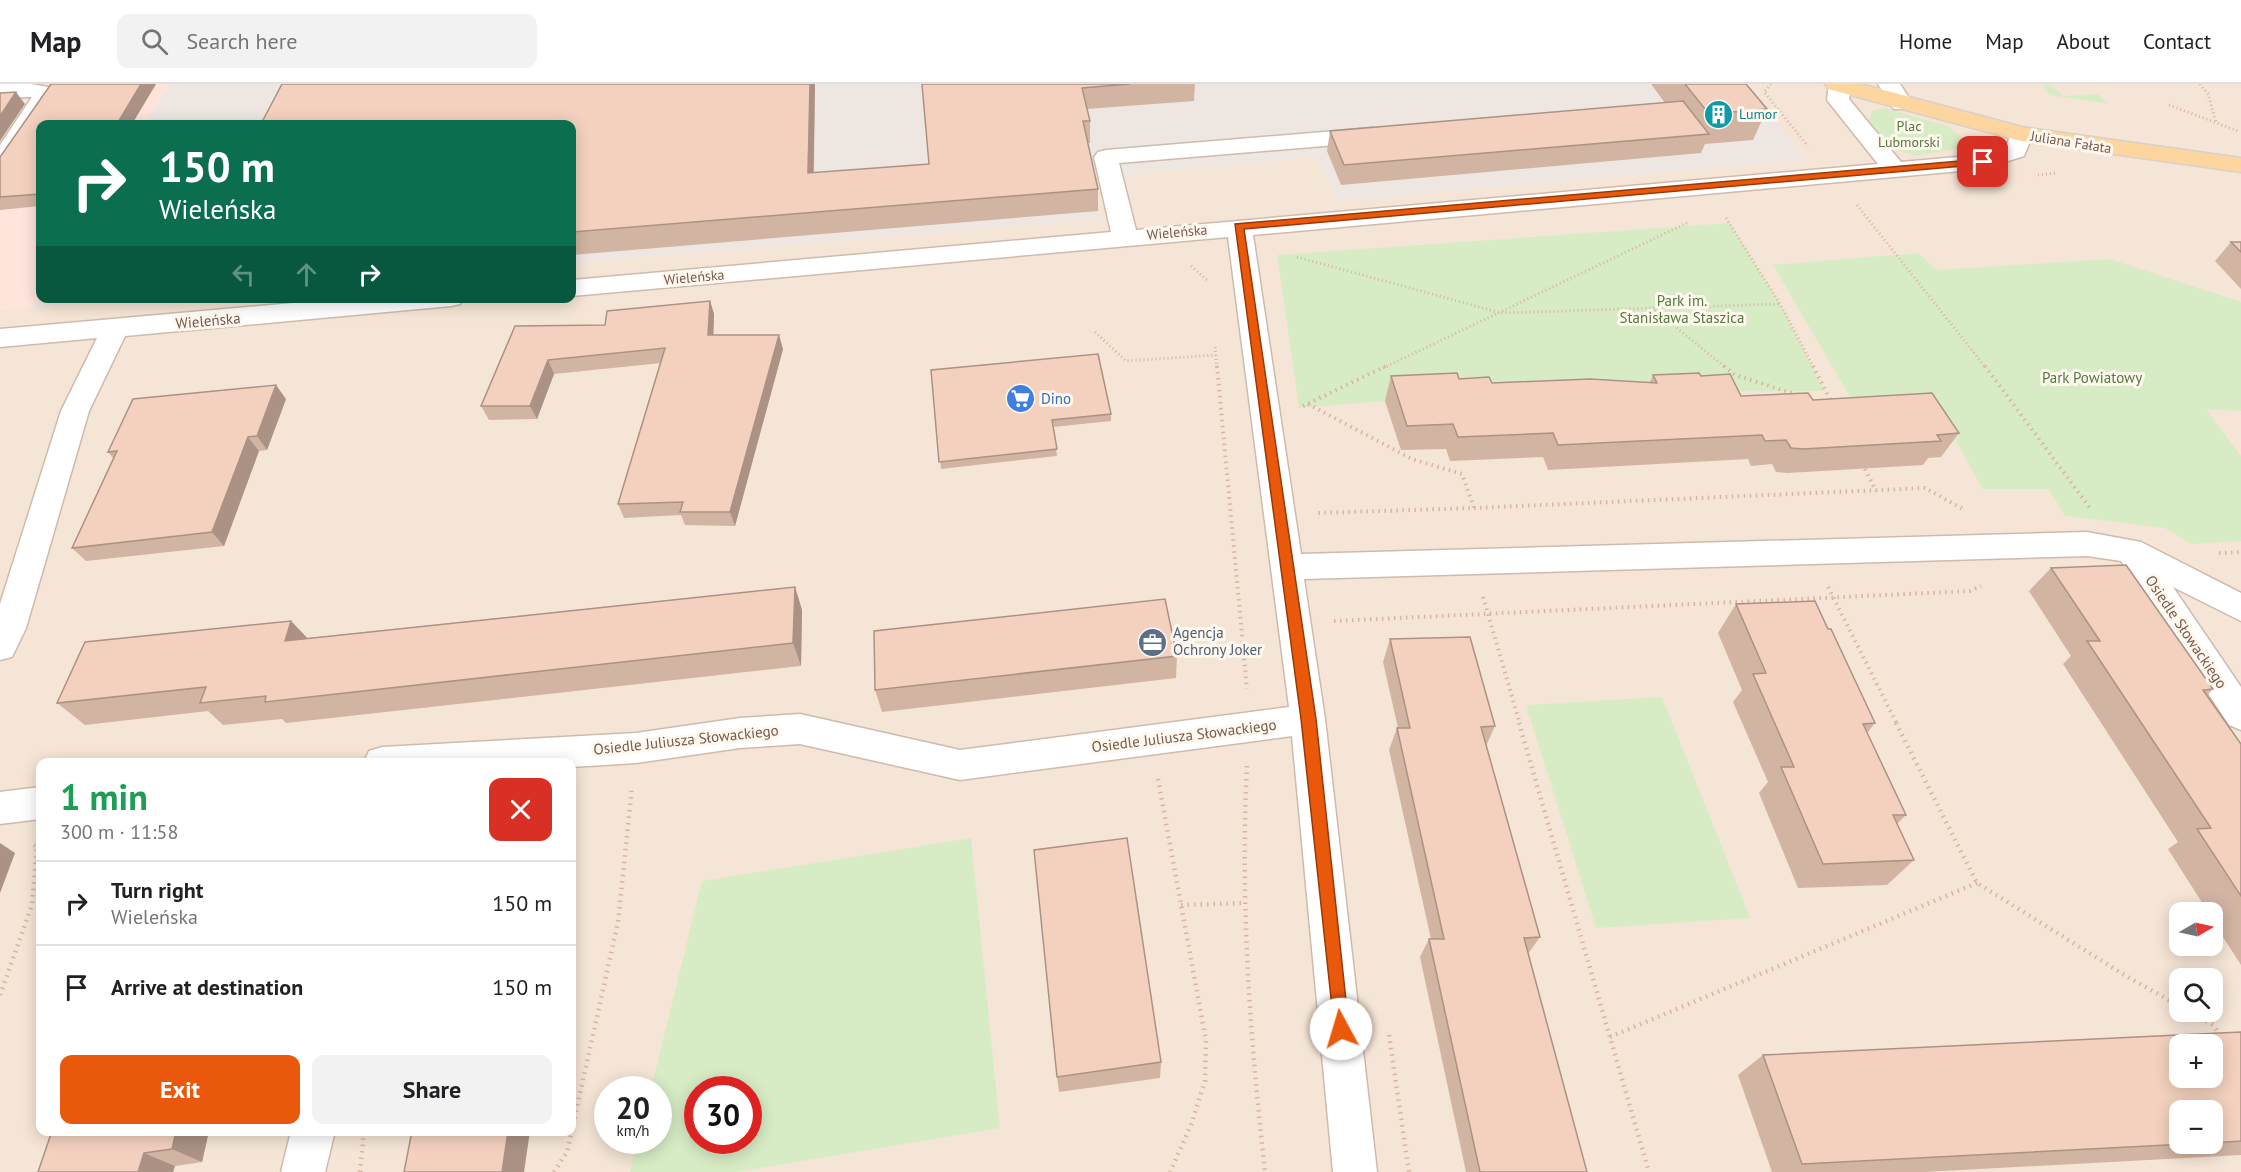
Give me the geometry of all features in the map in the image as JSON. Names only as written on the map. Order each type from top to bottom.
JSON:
[{"type":"main road","name":"Juliana Fałata","points":[[1838,84],[1902,104],[2021,134],[2142,153],[2241,165]]},
{"type":"street","points":[[1838,84],[1838,100],[1894,169]]},
{"type":"street","points":[[1889,84],[1902,104]]},
{"type":"street","points":[[0,91],[21,89],[46,93],[0,162]]},
{"type":"street","points":[[1137,236],[1106,157],[1389,134]]},
{"type":"street","name":"Wieleńska","points":[[576,288],[1983,162],[2016,151],[2021,134]]},
{"type":"street","points":[[1239,227],[1308,719],[1355,1172]]},
{"type":"street","name":"Wieleńska","points":[[0,338],[398,303]]},
{"type":"street","points":[[0,647],[9,628],[75,411],[115,329]]},
{"type":"street","points":[[1286,567],[2087,544],[2130,550],[2241,608]]},
{"type":"street","name":"Osiedle Słowackiego","points":[[2130,550],[2241,715]]},
{"type":"street","name":"Osiedle Juliusza Słowackiego","points":[[453,758],[636,748],[740,733],[800,729],[960,765],[1308,719]]},
{"type":"street","points":[[0,808],[36,804]]},
{"type":"street","points":[[303,1172],[312,1136]]},
{"type":"path","points":[[1770,84],[1764,92],[1952,322],[2098,518],[2130,550]]},
{"type":"path","points":[[2200,84],[2208,94],[2216,122]]},
{"type":"path","points":[[2169,105],[2241,132]]},
{"type":"path","points":[[1724,216],[1780,304],[1833,406],[1822,403]]},
{"type":"path","points":[[1299,408],[1501,314],[1698,218]]},
{"type":"path","points":[[1137,236],[1206,278],[1209,284]]},
{"type":"path","points":[[1288,254],[1501,314],[1780,304]]},
{"type":"path","points":[[1655,310],[1735,375],[1800,396]]},
{"type":"path","points":[[1095,332],[1126,361],[1215,355]]},
{"type":"path","points":[[1214,343],[1250,727],[1245,903],[1252,1056],[1265,1172]]},
{"type":"path","points":[[1308,404],[1412,459],[1462,474],[1474,508]]},
{"type":"path","points":[[1865,469],[1876,491]]},
{"type":"path","points":[[1314,514],[1924,488],[1966,511]]},
{"type":"path","points":[[1810,552],[1977,884],[2169,1000]]},
{"type":"path","points":[[1473,562],[1649,1172]]},
{"type":"path","points":[[1330,621],[1970,591],[1989,582]]},
{"type":"path","points":[[1151,740],[1206,1041],[1204,1081],[1191,1125],[1170,1172]]},
{"type":"path","points":[[576,1111],[618,922],[636,748]]},
{"type":"path","points":[[29,842],[36,846]]},
{"type":"path","points":[[0,995],[32,904],[36,858]]},
{"type":"path","points":[[1610,1037],[1862,929],[1977,884]]},
{"type":"path","points":[[1181,905],[1245,903]]},
{"type":"path","points":[[2207,1022],[2213,1026],[2227,1043]]},
{"type":"path","points":[[360,1172],[364,1136]]},
{"type":"path","points":[[554,1172],[567,1152],[571,1136]]},
{"type":"shaded area","points":[[0,84],[2241,84],[2241,1172],[0,1172]]},
{"type":"shaded area","points":[[0,84],[170,84],[148,120],[36,120],[36,302],[33,308],[0,310]]},
{"type":"shaded area","points":[[170,84],[1749,84],[1806,160],[1338,201],[1316,157],[1091,178],[1102,219],[576,263],[576,120],[148,120]]},
{"type":"shaded area","points":[[36,302],[95,303],[33,308]]},
{"type":"green space","points":[[2049,84],[2064,96],[2097,94],[2109,104],[2050,95],[2043,87]]},
{"type":"green space","name":"Plac Lubmorski","points":[[1885,108],[1947,126],[1962,138],[1959,148],[1917,156],[1895,150],[1869,121],[1872,111]]},
{"type":"green space","name":"Park im. Stanisława Staszica","points":[[1730,223],[1780,304],[1825,391],[1485,393],[1299,408],[1277,255]]},
{"type":"green space","name":"Park Powiatowy","points":[[1918,253],[1937,270],[2110,259],[2241,302],[2241,411],[2206,409],[2241,456],[2241,541],[2191,544],[2165,528],[2065,516],[2049,489],[1982,489],[1937,404],[1857,409],[1773,265]]},
{"type":"green space","points":[[1662,697],[1750,918],[1596,928],[1526,705]]},
{"type":"green space","points":[[971,838],[1000,1128],[737,1172],[630,1172],[634,1154],[672,1154],[672,1076],[654,1076],[702,881]]},
{"type":"building","points":[[51,84],[141,84],[119,120],[36,120],[36,194],[0,197],[0,157]]},
{"type":"building","points":[[282,84],[810,84],[808,173],[929,164],[922,84],[1130,84],[1082,88],[1090,121],[1083,121],[1098,189],[576,232],[576,120],[263,120]]},
{"type":"building","points":[[1685,84],[1746,84],[1767,109],[1709,114]]},
{"type":"building","points":[[16,92],[0,116],[0,93]]},
{"type":"building","points":[[1683,101],[1709,134],[1344,165],[1330,131]]},
{"type":"building","points":[[2231,242],[2241,242],[2241,252]]},
{"type":"building","points":[[710,301],[708,335],[779,335],[730,512],[680,512],[683,502],[618,504],[665,348],[548,360],[530,406],[481,406],[515,326],[605,325],[607,311]]},
{"type":"building","name":"Dino","points":[[1098,354],[1111,414],[1052,420],[1057,449],[939,462],[931,370]]},
{"type":"building","points":[[1457,373],[1459,379],[1489,377],[1492,383],[1590,379],[1657,383],[1653,375],[1730,374],[1741,396],[1808,393],[1813,400],[1932,393],[1959,433],[1937,435],[1941,441],[1803,449],[1791,448],[1786,440],[1765,441],[1762,435],[1558,445],[1553,433],[1458,437],[1453,424],[1407,426],[1391,376]]},
{"type":"building","points":[[276,385],[257,436],[248,437],[212,532],[72,548],[117,451],[108,452],[133,399]]},
{"type":"building","points":[[2126,565],[2213,689],[2203,690],[2241,744],[2241,896],[2197,829],[2211,828],[2087,641],[2100,641],[2051,568]]},
{"type":"building","points":[[795,587],[793,643],[265,702],[266,696],[200,703],[206,687],[57,703],[85,642],[291,621],[285,641]]},
{"type":"building","points":[[1165,599],[1177,656],[875,690],[874,631]]},
{"type":"building","points":[[1815,601],[1828,629],[1831,629],[1875,723],[1863,724],[1906,815],[1893,815],[1914,860],[1823,864],[1781,767],[1794,767],[1753,674],[1766,673],[1736,604]]},
{"type":"building","points":[[1470,637],[1495,726],[1481,727],[1540,937],[1524,938],[1587,1172],[1480,1172],[1429,939],[1444,939],[1397,728],[1410,728],[1390,639]]},
{"type":"building","points":[[1127,838],[1161,1062],[1057,1077],[1034,850]]},
{"type":"building","points":[[2241,1032],[2241,1141],[2223,1142],[2223,1100],[2169,1100],[2169,1145],[1802,1164],[1763,1055],[2169,1035],[2169,1088],[2223,1088],[2223,1034],[2199,1034]]},
{"type":"building","points":[[50,1136],[175,1136],[172,1149],[144,1153],[138,1172],[38,1172]]},
{"type":"building","points":[[411,1136],[507,1136],[502,1172],[404,1172]]},
{"type":"place","name":"Lumor","points":[[1718,114]]},
{"type":"place","name":"Dino","points":[[1020,399]]},
{"type":"place","name":"Agencja Ochrony Joker","points":[[1152,642]]},
{"type":"route","points":[[1341,1029],[1308,719],[1239,227],[1983,162]]}]
